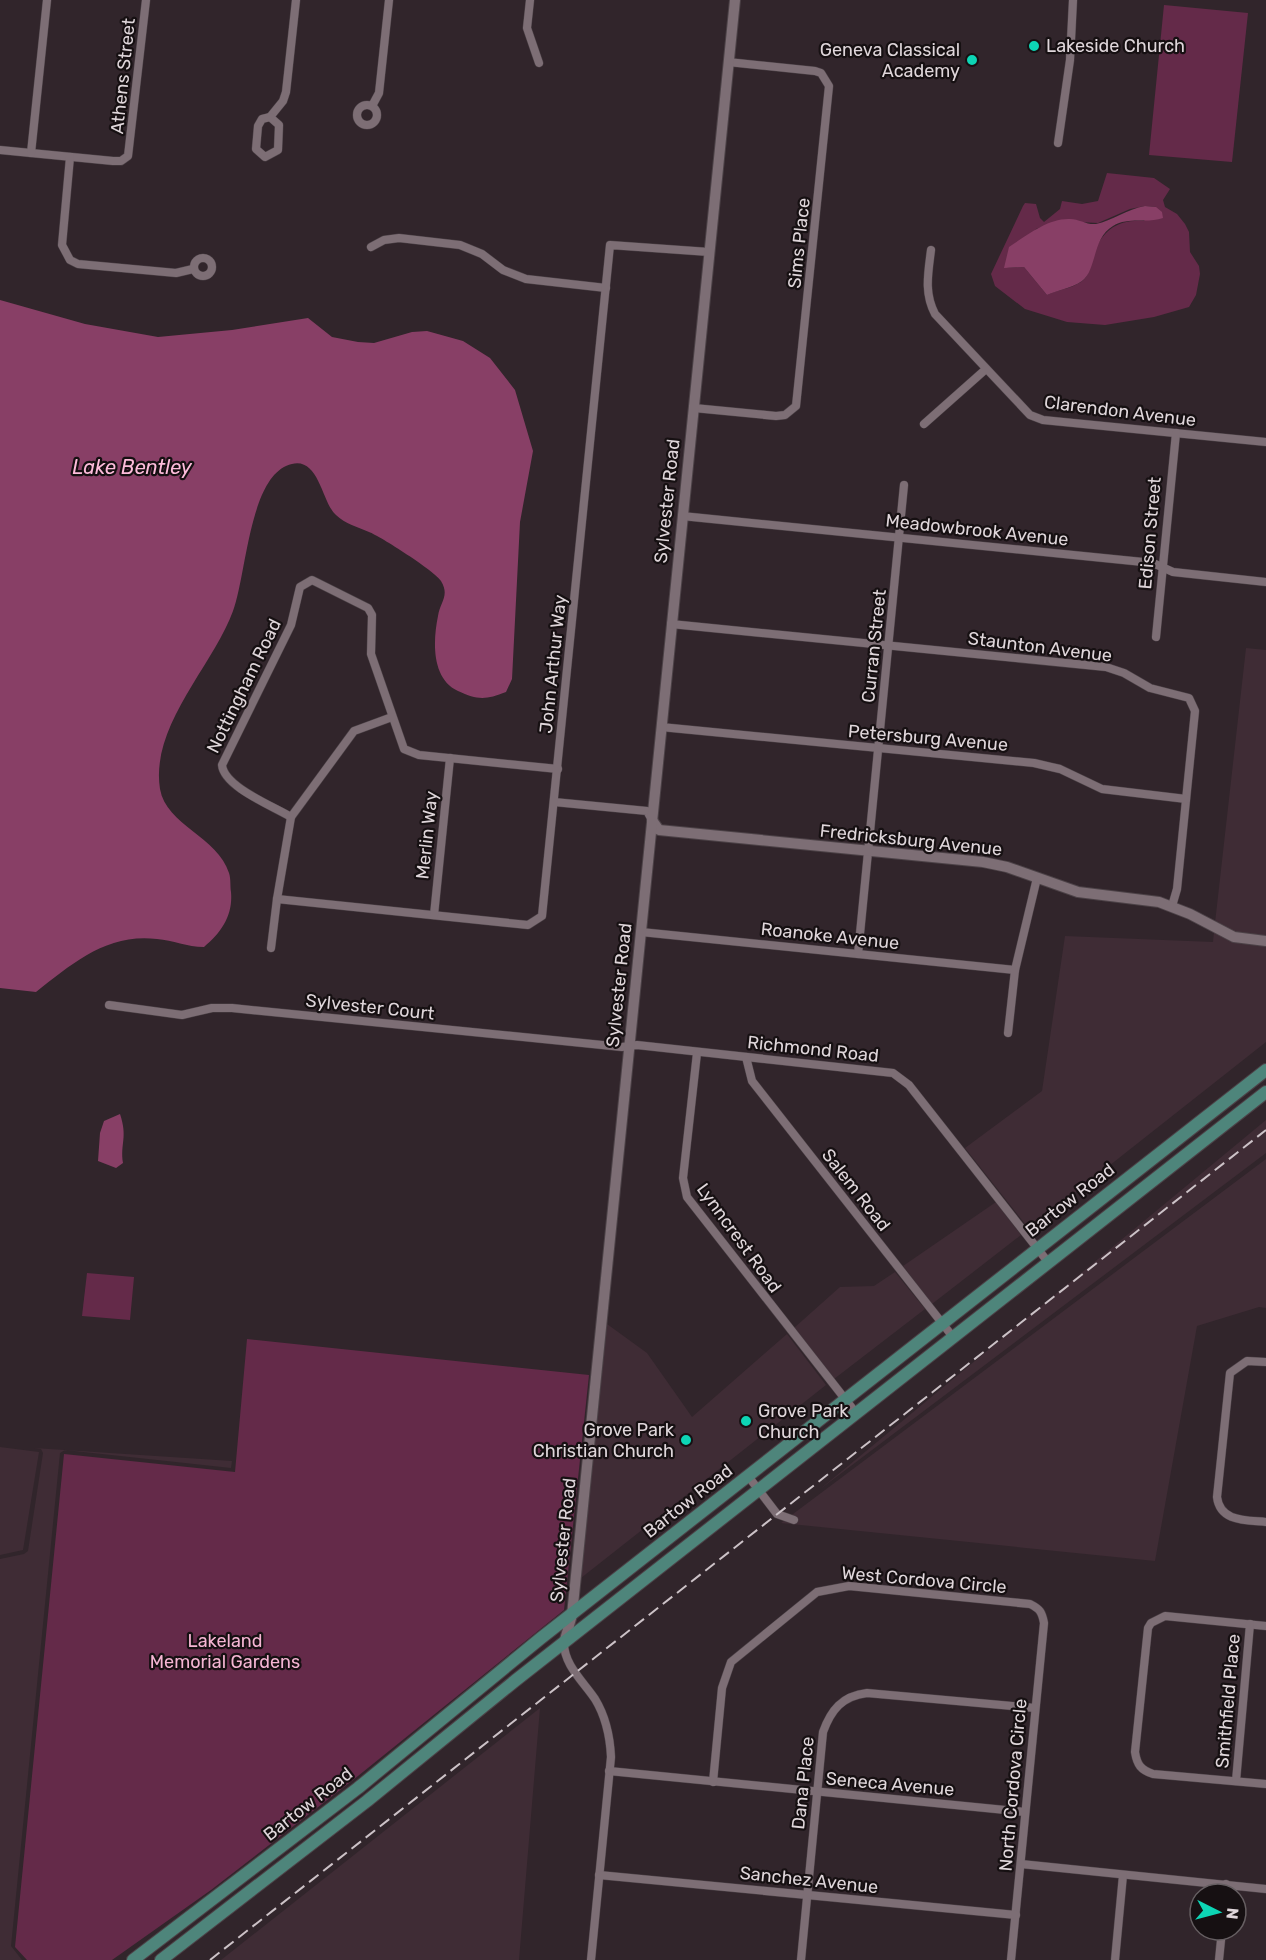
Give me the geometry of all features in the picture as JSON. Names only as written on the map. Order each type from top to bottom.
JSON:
[{"type":"main road","name":"Bartow Road","points":[[138,1958],[358,1788],[572,1615],[1266,1070]]},
{"type":"main road","name":"Bartow Road","points":[[161,1960],[358,1808],[953,1336],[1266,1092]]},
{"type":"street","points":[[31,153],[47,0]]},
{"type":"street","name":"Athens Street","points":[[70,158],[121,161],[129,154],[146,0]]},
{"type":"street","points":[[270,117],[279,125],[278,150],[265,157],[256,148],[258,126],[262,119],[270,117],[283,101],[286,92],[296,0]]},
{"type":"street","points":[[372,106],[379,93],[389,0]]},
{"type":"street","points":[[530,0],[527,28],[540,63]]},
{"type":"street","name":"Sylvester Road","points":[[564,1643],[572,1615],[735,0]]},
{"type":"street","points":[[1058,143],[1070,60],[1073,0]]},
{"type":"street","name":"Sims Place","points":[[694,408],[776,416],[785,415],[796,406],[830,86],[821,73],[815,71],[728,62]]},
{"type":"street","points":[[0,150],[70,158],[62,245],[64,253],[70,260],[78,264],[176,273],[193,269]]},
{"type":"street","points":[[371,247],[384,240],[399,238],[460,245],[482,254],[503,270],[519,277],[606,288]]},
{"type":"street","name":"John Arthur Way","points":[[277,899],[528,925],[542,916],[610,245],[709,252]]},
{"type":"street","name":"Clarendon Avenue","points":[[931,250],[926,288],[935,314],[1024,410],[1037,418],[1266,442]]},
{"type":"street","points":[[924,424],[986,369]]},
{"type":"street","name":"Edison Street","points":[[1156,637],[1176,433]]},
{"type":"street","name":"Curran Street","points":[[858,954],[904,485]]},
{"type":"street","name":"Meadowbrook Avenue","points":[[682,516],[1154,563],[1162,569],[1266,582]]},
{"type":"street","name":"Nottingham Road","points":[[291,817],[230,782],[223,773],[222,765],[291,625],[297,594],[305,582],[312,580],[320,582],[368,609],[372,615],[369,641],[371,654],[400,743],[410,754],[558,769]]},
{"type":"street","name":"Staunton Avenue","points":[[671,624],[1106,667],[1124,673],[1150,688],[1182,694],[1193,703],[1195,711],[1177,889],[1172,906]]},
{"type":"street","points":[[272,948],[277,899],[291,817],[354,730],[392,717]]},
{"type":"street","name":"Petersburg Avenue","points":[[661,727],[1048,765],[1108,791],[1186,799]]},
{"type":"street","name":"Merlin Way","points":[[434,915],[450,758]]},
{"type":"street","points":[[554,802],[647,811],[652,820]]},
{"type":"street","name":"Fredricksburg Avenue","points":[[652,820],[659,830],[983,862],[1007,867],[1084,894],[1172,906],[1234,937],[1266,940]]},
{"type":"street","points":[[1008,1033],[1015,970],[1037,878]]},
{"type":"street","name":"Roanoke Avenue","points":[[641,932],[1015,970]]},
{"type":"street","name":"Sylvester Court","points":[[108,1005],[182,1015],[212,1008],[232,1008],[630,1047]]},
{"type":"street","name":"Richmond Road","points":[[630,1047],[637,1045],[878,1070],[902,1077],[1048,1262]]},
{"type":"street","name":"Lynncrest Road","points":[[697,1053],[683,1178],[687,1197],[856,1413]]},
{"type":"street","name":"Salem Road","points":[[746,1057],[752,1081],[953,1336]]},
{"type":"street","points":[[1266,1362],[1247,1361],[1237,1366],[1228,1381],[1217,1497],[1218,1505],[1231,1518],[1266,1522]]},
{"type":"street","points":[[748,1476],[777,1514],[794,1520]]},
{"type":"street","name":"West Cordova Circle","points":[[713,1782],[722,1688],[731,1662],[817,1592],[849,1586],[1030,1604],[1042,1613]]},
{"type":"street","name":"North Cordova Circle","points":[[1011,1960],[1044,1623],[1042,1613]]},
{"type":"street","points":[[1266,1626],[1165,1616],[1151,1623],[1148,1628],[1135,1752],[1136,1763],[1143,1770],[1153,1774],[1266,1784]]},
{"type":"street","name":"Smithfield Place","points":[[1236,1781],[1250,1624]]},
{"type":"street","points":[[564,1643],[568,1662],[596,1700],[608,1727],[611,1757],[591,1960]]},
{"type":"street","name":"Dana Place","points":[[801,1960],[823,1732],[829,1715],[839,1704],[854,1695],[886,1694],[1035,1708]]},
{"type":"street","name":"Seneca Avenue","points":[[609,1771],[1025,1812]]},
{"type":"street","points":[[1022,1864],[1203,1882]]},
{"type":"street","name":"Sanchez Avenue","points":[[599,1875],[1016,1915]]},
{"type":"street","points":[[1115,1960],[1123,1875]]},
{"type":"street","points":[[1248,1887],[1266,1889]]},
{"type":"street","points":[[1219,1960],[1221,1942]]},
{"type":"shaded area","points":[[1246,648],[1266,650],[1266,936],[1236,933],[1215,923]]},
{"type":"shaded area","points":[[1214,932],[1266,945],[1266,1042],[1029,1229],[965,1148],[1042,1091],[1065,936],[1213,942]]},
{"type":"shaded area","points":[[1266,1120],[1266,1153],[819,1490]]},
{"type":"shaded area","points":[[1266,1159],[1266,1308],[1259,1307],[1197,1326],[1155,1561],[781,1523]]},
{"type":"shaded area","points":[[996,1202],[1021,1235],[932,1304],[903,1266]]},
{"type":"shaded area","points":[[895,1272],[925,1309],[834,1379],[794,1328],[840,1287],[874,1286]]},
{"type":"shaded area","points":[[607,1324],[647,1353],[692,1417],[787,1334],[826,1385],[581,1578]]},
{"type":"shaded area","points":[[0,1447],[39,1452],[23,1550],[0,1555]]},
{"type":"shaded area","points":[[34,1448],[65,1450],[60,1453],[11,1946],[22,1960],[0,1960],[0,1559],[28,1551],[43,1453],[41,1449]]},
{"type":"shaded area","points":[[66,1450],[232,1461],[231,1468]]},
{"type":"shaded area","points":[[540,1708],[519,1960],[221,1960]]},
{"type":"green space","points":[[1164,5],[1248,13],[1232,162],[1149,155]]},
{"type":"green space","points":[[1107,173],[1154,178],[1170,189],[1163,200],[1165,207],[1177,214],[1185,224],[1189,232],[1190,252],[1199,266],[1200,274],[1196,295],[1189,307],[1154,317],[1105,325],[1067,322],[1025,309],[995,286],[991,274],[1025,203],[1036,204],[1040,218],[1044,222],[1060,209],[1062,201],[1082,204],[1098,201]],"holes":[[[1145,206],[1156,207],[1144,221],[1119,224],[1107,232],[1093,254],[1086,277],[1073,286],[1047,295],[1024,267],[1007,268],[1036,229],[1058,221],[1098,223],[1130,209]]]},
{"type":"green space","points":[[87,1273],[134,1277],[130,1320],[82,1316]]},
{"type":"green space","name":"Lakeland Memorial Gardens","points":[[247,1339],[589,1375],[564,1610],[353,1780],[211,1890],[112,1960],[27,1960],[15,1947],[64,1454],[235,1472]]},
{"type":"water","points":[[1145,206],[1156,207],[1162,212],[1163,218],[1125,221],[1106,231],[1101,238],[1087,276],[1074,285],[1047,295],[1024,267],[1004,268],[1009,247],[1045,225],[1068,219],[1096,224]]},
{"type":"water","name":"Lake Bentley","points":[[0,300],[85,324],[158,337],[232,330],[308,318],[332,337],[358,342],[374,343],[412,332],[427,331],[463,341],[490,358],[515,390],[533,451],[520,522],[512,679],[506,692],[487,698],[471,696],[458,691],[449,685],[438,668],[435,636],[445,591],[437,576],[384,540],[347,523],[336,515],[318,480],[306,466],[297,463],[286,466],[274,476],[264,491],[256,510],[233,611],[224,632],[173,719],[164,742],[159,766],[160,789],[164,801],[182,822],[214,850],[229,873],[231,900],[228,916],[216,935],[204,947],[139,938],[106,945],[77,961],[36,992],[0,988]]},
{"type":"water","points":[[120,1114],[124,1135],[123,1163],[116,1168],[98,1161],[100,1133],[104,1121]]},
{"type":"railway","points":[[210,1960],[1266,1130]]},
{"type":"place","name":"Lakeside Church","points":[[1034,46]]},
{"type":"place","name":"Geneva Classical Academy","points":[[972,60]]},
{"type":"place","name":"Grove Park Church","points":[[746,1421]]},
{"type":"place","name":"Grove Park Christian Church","points":[[686,1440]]}]
